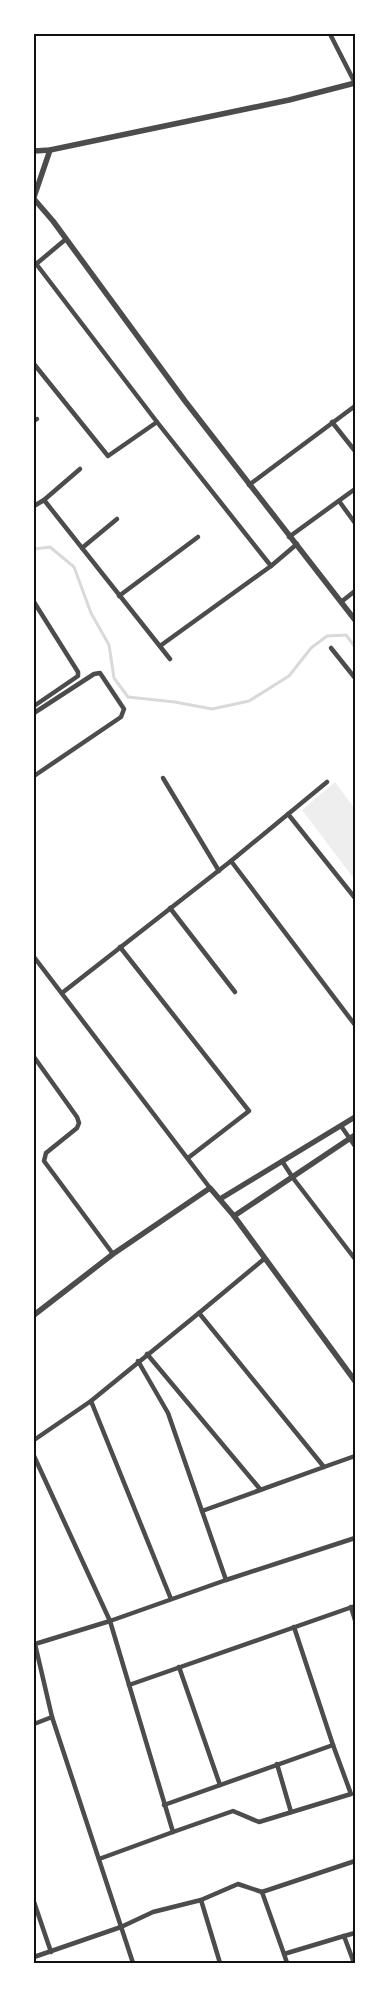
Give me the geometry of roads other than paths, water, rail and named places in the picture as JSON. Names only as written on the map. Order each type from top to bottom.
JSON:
[{"type":"street","points":[[34,151],[50,150],[289,100],[355,83],[330,34]]},
{"type":"street","points":[[50,150],[36,186],[34,198],[249,485],[355,620]]},
{"type":"street","points":[[66,239],[35,264],[156,422],[271,566]]},
{"type":"street","points":[[34,364],[108,456],[156,422]]},
{"type":"street","points":[[249,485],[355,406]]},
{"type":"street","points":[[332,422],[355,451]]},
{"type":"street","points":[[34,506],[44,500],[80,469]]},
{"type":"street","points":[[289,537],[355,489]]},
{"type":"street","points":[[44,500],[170,659]]},
{"type":"street","points":[[339,501],[355,523]]},
{"type":"street","points":[[82,548],[117,519]]},
{"type":"street","points":[[119,596],[198,537]]},
{"type":"street","points":[[160,646],[271,566],[297,544]]},
{"type":"street","points":[[341,602],[355,592]]},
{"type":"street","points":[[34,602],[78,672],[78,676],[34,706]]},
{"type":"street","points":[[331,648],[355,678]]},
{"type":"street","points":[[34,713],[94,674],[100,673],[124,709],[121,718],[34,776]]},
{"type":"street","points":[[163,778],[219,871]]},
{"type":"street","points":[[62,994],[219,871],[327,782]]},
{"type":"street","points":[[288,814],[355,898]]},
{"type":"street","points":[[231,861],[355,1025]]},
{"type":"street","points":[[170,908],[235,992]]},
{"type":"street","points":[[120,948],[249,1111],[188,1158]]},
{"type":"street","points":[[34,957],[210,1188],[234,1216],[355,1382]]},
{"type":"street","points":[[34,1057],[77,1118],[79,1124],[77,1128],[46,1153],[44,1161],[114,1254]]},
{"type":"street","points":[[220,1199],[355,1117]]},
{"type":"street","points":[[341,1126],[353,1137],[355,1146]]},
{"type":"street","points":[[234,1216],[353,1137]]},
{"type":"street","points":[[282,1161],[355,1259]]},
{"type":"street","points":[[34,1315],[114,1254],[210,1188]]},
{"type":"street","points":[[34,1440],[91,1401],[264,1259]]},
{"type":"street","points":[[199,1313],[324,1467]]},
{"type":"street","points":[[147,1354],[260,1489]]},
{"type":"street","points":[[138,1361],[168,1413],[226,1580]]},
{"type":"street","points":[[91,1401],[172,1599]]},
{"type":"street","points":[[34,1456],[110,1621],[173,1832]]},
{"type":"street","points":[[202,1511],[355,1456]]},
{"type":"street","points":[[132,1963],[52,1717],[34,1643],[110,1621],[226,1580],[355,1538]]},
{"type":"street","points":[[129,1685],[353,1606],[355,1620]]},
{"type":"street","points":[[99,1859],[233,1811],[259,1822],[353,1794],[333,1745],[294,1627]]},
{"type":"street","points":[[179,1668],[220,1784]]},
{"type":"street","points":[[34,1724],[52,1717]]},
{"type":"street","points":[[164,1805],[333,1745]]},
{"type":"street","points":[[277,1764],[291,1812]]},
{"type":"street","points":[[34,1957],[121,1927],[154,1912],[201,1900],[238,1884],[262,1892],[355,1861]]},
{"type":"street","points":[[262,1892],[287,1963]]},
{"type":"street","points":[[201,1900],[220,1963]]},
{"type":"street","points":[[34,1902],[51,1952]]},
{"type":"street","points":[[284,1954],[355,1933]]},
{"type":"street","points":[[344,1936],[354,1963]]},
{"type":"waterway","points":[[34,549],[50,547],[74,567],[91,613],[109,645],[114,678],[128,697],[175,702],[212,709],[249,701],[289,676],[311,648],[327,636],[346,635],[355,647]]}]
